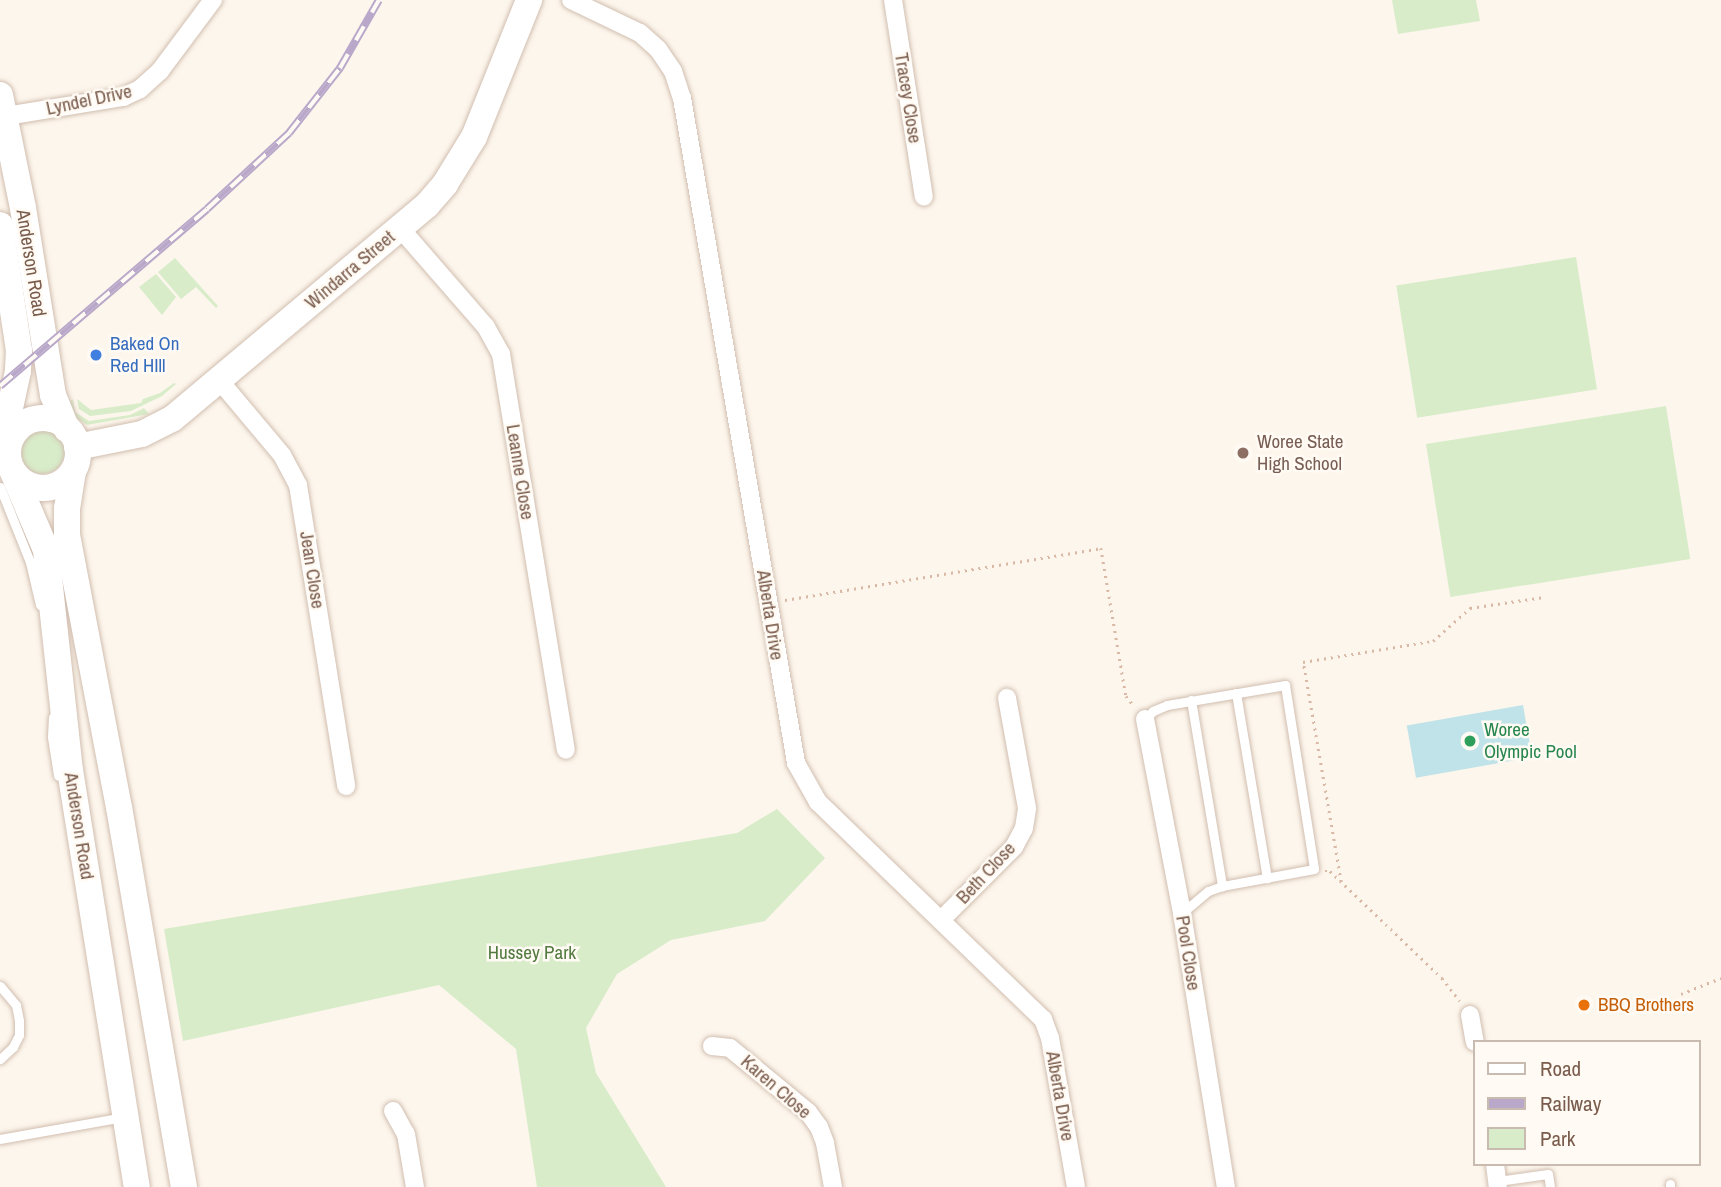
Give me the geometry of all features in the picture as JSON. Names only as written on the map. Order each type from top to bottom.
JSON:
[{"type":"street","name":"Lyndel Drive","points":[[2,109],[123,97],[140,89],[160,71],[213,0]]},
{"type":"street","name":"Windarra Street","points":[[72,449],[153,429],[177,415],[427,205],[445,184],[474,137],[529,0]]},
{"type":"street","name":"Alberta Drive","points":[[571,0],[640,33],[658,49],[673,71],[682,98],[791,743],[805,784],[818,802],[1044,1019],[1050,1038],[1076,1187]]},
{"type":"street","name":"Tracey Close","points":[[893,0],[924,197]]},
{"type":"street","name":"Anderson Road","points":[[2,109],[50,383],[56,408],[72,449]]},
{"type":"street","name":"Anderson Road","points":[[0,225],[19,351],[18,371],[5,431],[7,472],[46,550],[70,770],[138,1187]]},
{"type":"street","name":"Leanne Close","points":[[400,228],[486,327],[501,354],[566,750]]},
{"type":"street","name":"Jean Close","points":[[219,380],[282,455],[298,485],[346,786]]},
{"type":"street","points":[[72,449],[58,485],[42,488],[23,482],[7,472],[11,438],[26,422],[48,419],[72,449],[66,508],[68,535],[184,1187]]},
{"type":"street","name":"Beth Close","points":[[941,920],[1014,847],[1024,828],[1027,808],[1007,698]]},
{"type":"street","name":"Pool Close","points":[[1145,719],[1182,913],[1226,1187]]},
{"type":"street","points":[[1470,1015],[1475,1040]]},
{"type":"street","points":[[113,1041],[158,1035]]},
{"type":"street","name":"Karen Close","points":[[712,1046],[730,1048],[808,1112],[819,1127],[825,1143],[833,1187]]},
{"type":"street","points":[[126,1117],[171,1110]]},
{"type":"street","points":[[393,1111],[406,1134],[415,1187]]},
{"type":"lane","points":[[1145,719],[1153,711],[1191,700],[1285,685],[1314,869],[1222,886],[1208,891],[1182,913]]},
{"type":"lane","points":[[59,783],[52,728],[61,692]]},
{"type":"lane","points":[[1236,692],[1266,878]]},
{"type":"lane","points":[[1191,700],[1222,886]]},
{"type":"lane","points":[[85,933],[104,981]]},
{"type":"lane","points":[[0,986],[16,1005],[19,1021],[19,1035],[13,1047],[0,1059]]},
{"type":"lane","points":[[0,1139],[126,1117]]},
{"type":"lane","points":[[1498,1180],[1548,1174],[1550,1187]]},
{"type":"path","points":[[768,602],[1101,548],[1126,696],[1145,719]]},
{"type":"path","points":[[1341,882],[1303,662],[1433,641],[1470,608],[1544,597]]},
{"type":"path","points":[[1314,869],[1330,871],[1442,978],[1470,1015]]},
{"type":"path","points":[[1681,994],[1721,978]]},
{"type":"green space","points":[[1392,0],[1476,0],[1480,21],[1398,34]]},
{"type":"green space","points":[[1576,257],[1597,389],[1417,418],[1396,285]]},
{"type":"green space","points":[[175,258],[218,306],[216,308],[196,287],[181,299],[158,272]]},
{"type":"green space","points":[[156,274],[176,297],[162,315],[139,287]]},
{"type":"green space","points":[[176,384],[162,396],[131,411],[90,416],[79,409],[77,399],[91,410],[141,403],[143,399],[160,393]]},
{"type":"green space","points":[[73,399],[75,412],[89,421],[130,415],[144,408],[149,414],[87,425],[70,414],[68,403]]},
{"type":"green space","points":[[1666,406],[1690,559],[1450,597],[1426,444]]},
{"type":"green space","points":[[42,428],[58,435],[65,451],[58,467],[42,474],[26,467],[19,451],[26,435]]},
{"type":"green space","name":"Hussey Park","points":[[777,809],[825,858],[765,921],[671,940],[617,974],[586,1028],[596,1073],[666,1187],[537,1187],[516,1049],[439,985],[183,1041],[164,929],[737,833]]},
{"type":"water","name":"Woree Olympic Pool","points":[[1523,705],[1532,757],[1416,778],[1407,725]]},
{"type":"railway","points":[[0,386],[207,209],[289,133],[340,68],[379,0]]},
{"type":"place","name":"Baked On Red HIll","points":[[96,355]]},
{"type":"place","name":"Woree State High School","points":[[1243,453]]},
{"type":"place","name":"Woree Olympic Pool","points":[[1470,741]]},
{"type":"place","name":"BBQ Brothers","points":[[1584,1005]]}]
